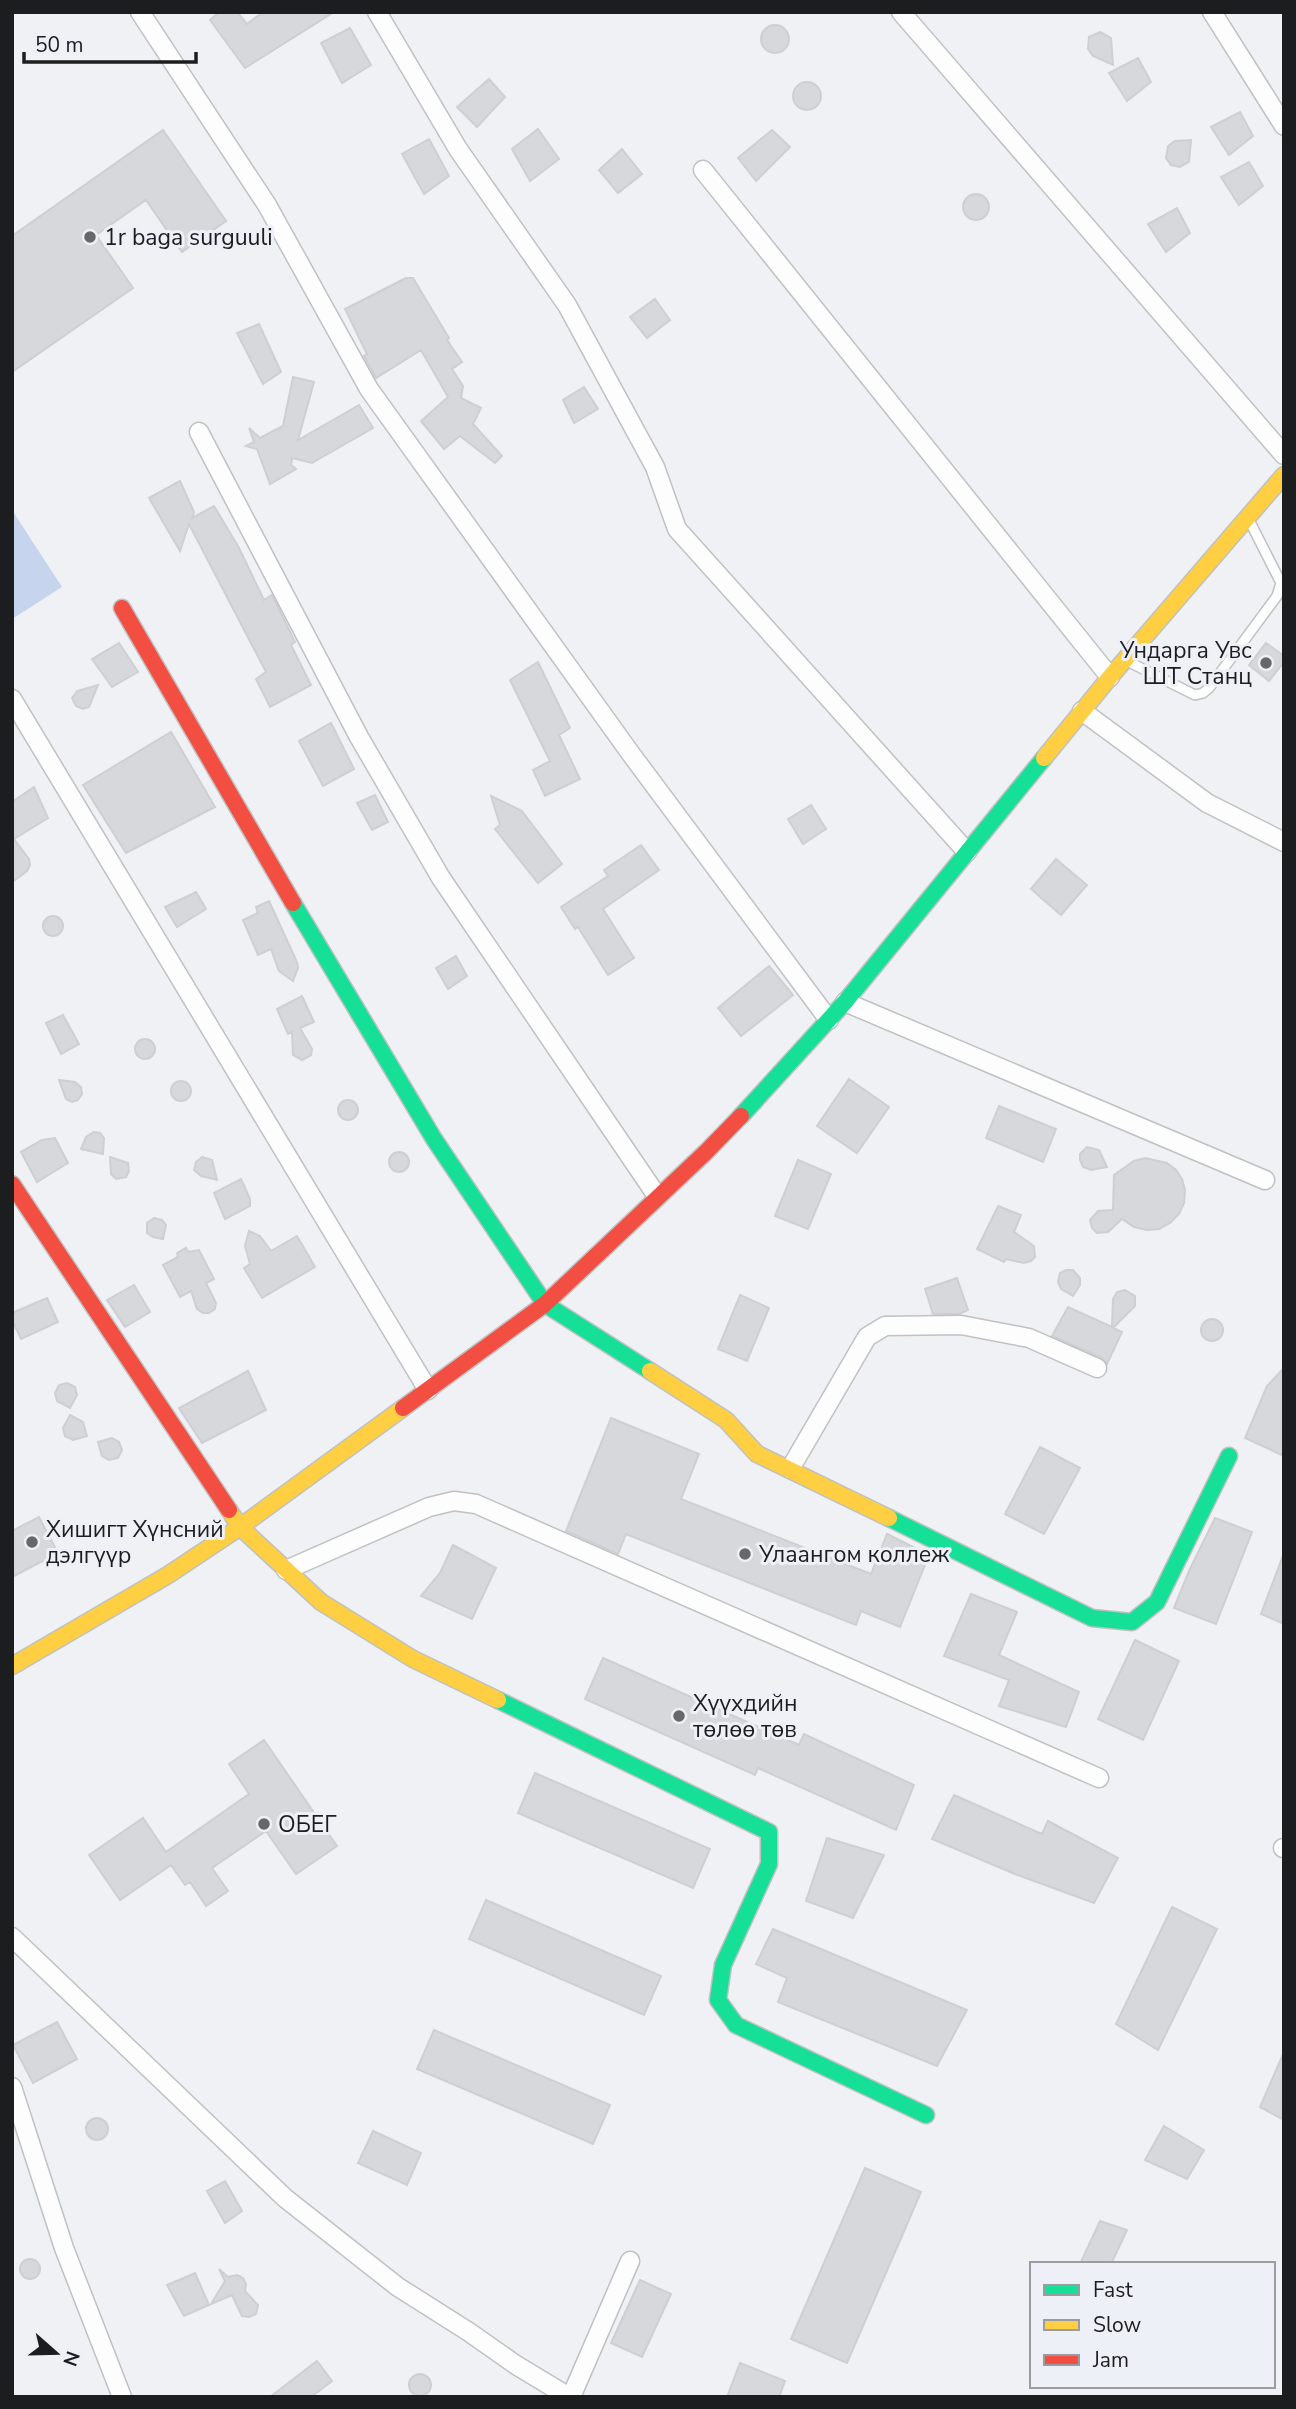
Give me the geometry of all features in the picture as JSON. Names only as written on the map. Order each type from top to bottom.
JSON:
[{"type":"street","points":[[140,12],[267,205],[369,389],[623,744],[829,1020]]},
{"type":"street","points":[[377,12],[458,149],[567,305],[655,467],[677,529],[967,852]]},
{"type":"street","points":[[901,12],[1284,455]]},
{"type":"street","points":[[1212,12],[1284,125]]},
{"type":"street","points":[[703,170],[1110,677]]},
{"type":"street","points":[[199,432],[359,737],[441,878],[657,1196]]},
{"type":"street","points":[[12,1666],[168,1575],[240,1527],[545,1304],[706,1152],[829,1020],[1110,677],[1284,475]]},
{"type":"street","points":[[122,608],[332,971],[434,1139],[545,1304],[726,1420],[757,1454],[1092,1618],[1132,1622],[1157,1602],[1229,1456]]},
{"type":"street","points":[[12,699],[428,1390]]},
{"type":"street","points":[[1082,711],[1208,803],[1284,842]]},
{"type":"street","points":[[845,1002],[1265,1180]]},
{"type":"street","points":[[12,1184],[240,1527],[321,1602],[413,1659],[769,1832],[769,1864],[723,1965],[718,2000],[736,2025],[926,2115]]},
{"type":"street","points":[[790,1469],[867,1337],[885,1326],[975,1327],[1029,1338],[1097,1368]]},
{"type":"street","points":[[286,1570],[429,1507],[454,1502],[476,1504],[1099,1778]]},
{"type":"street","points":[[12,1937],[285,2198],[398,2287],[559,2395],[630,2261]]},
{"type":"street","points":[[12,2087],[64,2248],[122,2397]]},
{"type":"lane","points":[[1125,660],[1195,695],[1209,688],[1280,589],[1281,583],[1248,517]]},
{"type":"shaded area","points":[[12,510],[62,587],[12,619]]},
{"type":"building","points":[[219,12],[237,12],[247,24],[263,12],[334,12],[245,68],[210,20]]},
{"type":"building","points":[[775,25],[785,29],[789,39],[785,49],[775,53],[765,49],[761,39],[765,29]]},
{"type":"building","points":[[350,28],[371,65],[342,83],[321,43]]},
{"type":"building","points":[[1100,32],[1111,38],[1113,65],[1093,56],[1088,49],[1089,37]]},
{"type":"building","points":[[1138,58],[1151,82],[1127,101],[1109,73]]},
{"type":"building","points":[[489,79],[505,97],[477,127],[457,107]]},
{"type":"building","points":[[807,82],[817,86],[821,96],[817,106],[807,110],[797,106],[793,96],[797,86]]},
{"type":"building","points":[[1240,112],[1253,136],[1229,155],[1211,127]]},
{"type":"building","points":[[538,129],[559,159],[530,181],[512,149]]},
{"type":"building","points":[[163,130],[226,221],[182,252],[146,200],[96,235],[133,288],[12,372],[12,236]]},
{"type":"building","points":[[772,130],[790,147],[756,181],[738,158]]},
{"type":"building","points":[[429,139],[449,176],[424,194],[402,154]]},
{"type":"building","points":[[1191,140],[1189,162],[1180,167],[1171,165],[1166,158],[1168,146],[1175,141]]},
{"type":"building","points":[[622,149],[642,174],[618,193],[599,170]]},
{"type":"building","points":[[1249,162],[1263,186],[1239,205],[1221,177]]},
{"type":"building","points":[[976,194],[985,198],[989,207],[985,216],[976,220],[967,216],[963,207],[967,198]]},
{"type":"building","points":[[1177,208],[1190,233],[1166,252],[1148,224]]},
{"type":"building","points":[[406,278],[413,278],[462,362],[452,369],[463,386],[461,398],[481,408],[473,424],[502,456],[495,463],[460,436],[444,449],[421,421],[448,397],[421,350],[376,378],[364,356],[367,354],[345,309]]},
{"type":"building","points":[[655,299],[670,320],[647,338],[630,317]]},
{"type":"building","points":[[259,324],[281,372],[263,384],[237,333]]},
{"type":"building","points":[[293,377],[314,382],[298,440],[359,405],[373,428],[312,463],[292,458],[291,465],[296,469],[270,484],[257,449],[246,446],[254,442],[249,428],[260,438],[283,426]]},
{"type":"building","points":[[584,387],[598,409],[574,423],[563,400]]},
{"type":"building","points":[[180,481],[194,512],[192,518],[214,506],[239,548],[264,600],[272,595],[295,642],[291,645],[311,685],[270,707],[256,679],[266,672],[189,524],[180,551],[149,498]]},
{"type":"building","points":[[119,643],[138,672],[112,687],[92,659]]},
{"type":"building","name":"Ундарга Увс ШТ Станц","points":[[1266,643],[1284,656],[1284,662],[1269,681],[1249,665]]},
{"type":"building","points":[[538,662],[570,728],[559,735],[580,779],[545,796],[533,770],[550,761],[510,680]]},
{"type":"building","points":[[98,685],[89,707],[83,709],[76,706],[72,698],[77,691]]},
{"type":"building","points":[[331,723],[354,769],[323,786],[299,741]]},
{"type":"building","points":[[171,732],[215,807],[126,853],[83,785]]},
{"type":"building","points":[[34,787],[48,818],[14,839],[29,859],[30,865],[27,871],[12,882],[12,802]]},
{"type":"building","points":[[375,795],[388,822],[372,830],[357,803]]},
{"type":"building","points":[[491,796],[522,811],[562,864],[538,883],[495,829],[500,825]]},
{"type":"building","points":[[811,805],[826,829],[803,844],[788,819]]},
{"type":"building","points":[[641,845],[659,870],[603,909],[634,958],[608,975],[578,927],[575,929],[561,907],[608,876],[604,870]]},
{"type":"building","points":[[1056,859],[1087,885],[1061,915],[1031,889]]},
{"type":"building","points":[[196,892],[206,909],[177,927],[165,907]]},
{"type":"building","points":[[269,901],[297,962],[298,968],[293,981],[279,971],[271,949],[258,955],[243,920],[258,913],[256,907]]},
{"type":"building","points":[[53,916],[60,919],[63,926],[60,933],[53,936],[46,933],[43,926],[46,919]]},
{"type":"building","points":[[456,956],[467,976],[448,989],[436,968]]},
{"type":"building","points":[[769,966],[793,995],[741,1036],[718,1008]]},
{"type":"building","points":[[302,996],[314,1022],[300,1028],[312,1049],[311,1055],[302,1060],[293,1055],[292,1032],[288,1034],[277,1009]]},
{"type":"building","points":[[63,1015],[79,1044],[61,1054],[46,1023]]},
{"type":"building","points":[[145,1039],[152,1042],[155,1049],[152,1056],[145,1059],[138,1056],[135,1049],[138,1042]]},
{"type":"building","points":[[849,1079],[889,1107],[857,1153],[817,1126]]},
{"type":"building","points":[[59,1080],[75,1082],[81,1087],[82,1094],[78,1100],[72,1102],[66,1099]]},
{"type":"building","points":[[181,1081],[188,1084],[191,1091],[188,1098],[181,1101],[174,1098],[171,1091],[174,1084]]},
{"type":"building","points":[[348,1100],[355,1103],[358,1110],[355,1117],[348,1120],[341,1117],[338,1110],[341,1103]]},
{"type":"building","points":[[999,1106],[1056,1129],[1043,1162],[986,1138]]},
{"type":"building","points":[[94,1132],[100,1133],[104,1138],[103,1154],[81,1149],[86,1137]]},
{"type":"building","points":[[55,1138],[68,1163],[37,1182],[21,1152],[42,1140]]},
{"type":"building","points":[[1087,1147],[1099,1150],[1107,1167],[1091,1170],[1083,1167],[1080,1154]]},
{"type":"building","points":[[399,1152],[406,1155],[409,1162],[406,1169],[399,1172],[392,1169],[389,1162],[392,1155]]},
{"type":"building","points":[[110,1157],[128,1163],[129,1171],[126,1177],[116,1179],[111,1174]]},
{"type":"building","points":[[202,1157],[212,1160],[217,1180],[201,1176],[194,1170],[196,1162]]},
{"type":"building","points":[[1145,1158],[1167,1163],[1182,1179],[1184,1203],[1179,1214],[1159,1229],[1134,1227],[1122,1219],[1108,1232],[1097,1233],[1090,1220],[1098,1211],[1113,1210],[1114,1175],[1134,1161]]},
{"type":"building","points":[[798,1160],[831,1174],[808,1229],[775,1216]]},
{"type":"building","points":[[241,1179],[250,1199],[250,1206],[225,1219],[214,1193]]},
{"type":"building","points":[[998,1206],[1021,1215],[1014,1232],[1034,1246],[1035,1257],[1031,1261],[1024,1263],[1006,1259],[1004,1262],[977,1249]]},
{"type":"building","points":[[154,1218],[162,1220],[166,1225],[163,1239],[147,1233],[147,1223]]},
{"type":"building","points":[[249,1231],[260,1236],[271,1251],[297,1236],[315,1267],[262,1298],[244,1268],[250,1264],[245,1246]]},
{"type":"building","points":[[186,1248],[188,1252],[199,1250],[214,1279],[206,1283],[216,1303],[215,1309],[209,1313],[197,1309],[191,1291],[180,1297],[163,1265],[178,1257],[177,1253]]},
{"type":"building","points":[[1073,1270],[1080,1278],[1080,1285],[1073,1296],[1061,1289],[1058,1282],[1060,1273]]},
{"type":"building","points":[[957,1278],[968,1310],[959,1314],[933,1314],[925,1289]]},
{"type":"building","points":[[134,1285],[150,1312],[125,1327],[107,1300]]},
{"type":"building","points":[[1125,1290],[1135,1296],[1135,1306],[1113,1328],[1122,1332],[1107,1364],[1102,1358],[1052,1336],[1068,1307],[1112,1327],[1113,1299],[1117,1292]]},
{"type":"building","points":[[740,1295],[769,1308],[747,1361],[718,1349]]},
{"type":"building","points":[[47,1298],[58,1322],[21,1339],[12,1320],[12,1313]]},
{"type":"building","points":[[1208,1319],[1216,1319],[1223,1326],[1223,1334],[1216,1341],[1208,1341],[1201,1334],[1201,1326]]},
{"type":"building","points":[[1284,1368],[1284,1456],[1245,1438],[1267,1386]]},
{"type":"building","points":[[248,1371],[266,1410],[202,1443],[179,1408]]},
{"type":"building","points":[[67,1383],[75,1387],[77,1395],[70,1408],[57,1401],[55,1393],[59,1385]]},
{"type":"building","points":[[70,1415],[83,1422],[87,1436],[73,1440],[65,1436],[63,1428]]},
{"type":"building","points":[[611,1418],[699,1454],[681,1499],[871,1574],[887,1534],[929,1555],[900,1627],[861,1611],[856,1625],[626,1534],[618,1554],[566,1531]]},
{"type":"building","points":[[112,1438],[119,1442],[122,1450],[118,1458],[109,1460],[102,1456],[98,1442]]},
{"type":"building","points":[[1040,1447],[1080,1468],[1044,1534],[1005,1514]]},
{"type":"building","name":"Хишигт Хүнсний дэлгүүр","points":[[39,1517],[58,1553],[12,1577],[12,1531]]},
{"type":"building","points":[[1215,1518],[1252,1532],[1216,1624],[1174,1608]]},
{"type":"building","points":[[453,1545],[496,1568],[472,1619],[421,1596],[440,1573]]},
{"type":"building","points":[[1284,1558],[1284,1624],[1261,1614]]},
{"type":"building","points":[[971,1594],[1017,1612],[999,1655],[1079,1692],[1066,1727],[999,1706],[1009,1680],[944,1656]]},
{"type":"building","points":[[1135,1640],[1179,1661],[1143,1740],[1098,1719]]},
{"type":"building","points":[[603,1658],[799,1745],[804,1734],[914,1785],[896,1830],[758,1768],[755,1775],[585,1699]]},
{"type":"building","name":"ОБЕГ","points":[[264,1740],[337,1846],[296,1874],[266,1831],[212,1868],[228,1891],[206,1906],[190,1882],[185,1885],[171,1865],[120,1900],[89,1855],[143,1818],[166,1852],[249,1794],[229,1764]]},
{"type":"building","points":[[535,1773],[710,1849],[693,1888],[518,1813]]},
{"type":"building","points":[[954,1795],[1042,1834],[1048,1821],[1118,1858],[1094,1903],[932,1839]]},
{"type":"building","points":[[827,1838],[884,1855],[853,1918],[806,1901]]},
{"type":"building","points":[[486,1900],[661,1976],[644,2015],[469,1939]]},
{"type":"building","points":[[1172,1907],[1217,1929],[1158,2050],[1116,2024]]},
{"type":"building","points":[[773,1929],[967,2010],[937,2066],[778,2002],[787,1978],[756,1964]]},
{"type":"building","points":[[57,2022],[77,2059],[33,2083],[13,2045]]},
{"type":"building","points":[[434,2030],[610,2105],[593,2144],[417,2069]]},
{"type":"building","points":[[1284,2052],[1284,2120],[1260,2107]]},
{"type":"building","points":[[97,2118],[105,2121],[108,2129],[105,2137],[97,2140],[89,2137],[86,2129],[89,2121]]},
{"type":"building","points":[[1164,2126],[1204,2150],[1187,2179],[1145,2160]]},
{"type":"building","points":[[373,2131],[421,2153],[407,2185],[358,2163]]},
{"type":"building","points":[[865,2168],[921,2192],[847,2363],[791,2339]]},
{"type":"building","points":[[225,2181],[242,2211],[225,2223],[207,2191]]},
{"type":"building","points":[[1100,2221],[1127,2230],[1112,2262],[1081,2262]]},
{"type":"building","points":[[30,2259],[37,2262],[40,2269],[37,2276],[30,2279],[23,2276],[20,2269],[23,2262]]},
{"type":"building","points":[[219,2269],[228,2277],[237,2275],[243,2278],[245,2291],[258,2305],[256,2314],[242,2316],[232,2295],[211,2304],[225,2281]]},
{"type":"building","points":[[195,2273],[209,2305],[184,2316],[167,2285]]},
{"type":"building","points":[[640,2280],[671,2294],[642,2357],[611,2343]]},
{"type":"building","points":[[317,2361],[332,2381],[311,2397],[270,2397]]},
{"type":"building","points":[[740,2363],[785,2381],[779,2397],[727,2397]]},
{"type":"building","points":[[420,2374],[428,2377],[431,2385],[428,2393],[420,2396],[412,2393],[409,2385],[412,2377]]},
{"type":"traffic: fast","points":[[741,1116],[845,1002],[1044,758]]},
{"type":"traffic: fast","points":[[293,903],[434,1139],[545,1304],[650,1371]]},
{"type":"traffic: fast","points":[[889,1518],[1092,1618],[1132,1622],[1157,1602],[1229,1456]]},
{"type":"traffic: fast","points":[[498,1700],[769,1832],[769,1864],[723,1965],[718,2000],[736,2025],[926,2115]]},
{"type":"traffic: slow","points":[[1044,758],[1284,475]]},
{"type":"traffic: slow","points":[[650,1371],[726,1420],[757,1454],[889,1518]]},
{"type":"traffic: slow","points":[[12,1666],[168,1575],[240,1527],[403,1408]]},
{"type":"traffic: slow","points":[[229,1510],[240,1527],[321,1602],[413,1659],[498,1700]]},
{"type":"traffic: jam","points":[[122,608],[293,903]]},
{"type":"traffic: jam","points":[[403,1408],[545,1304],[741,1116]]},
{"type":"traffic: jam","points":[[12,1184],[229,1510]]},
{"type":"place","name":"1r baga surguuli","points":[[90,237]]},
{"type":"place","name":"Ундарга Увс ШТ Станц","points":[[1266,663]]},
{"type":"place","name":"Хишигт Хүнсний дэлгүүр","points":[[32,1542]]},
{"type":"place","name":"Улаангом коллеж","points":[[745,1554]]},
{"type":"place","name":"Хүүхдийн төлөө төв","points":[[679,1716]]},
{"type":"place","name":"ОБЕГ","points":[[264,1824]]}]
